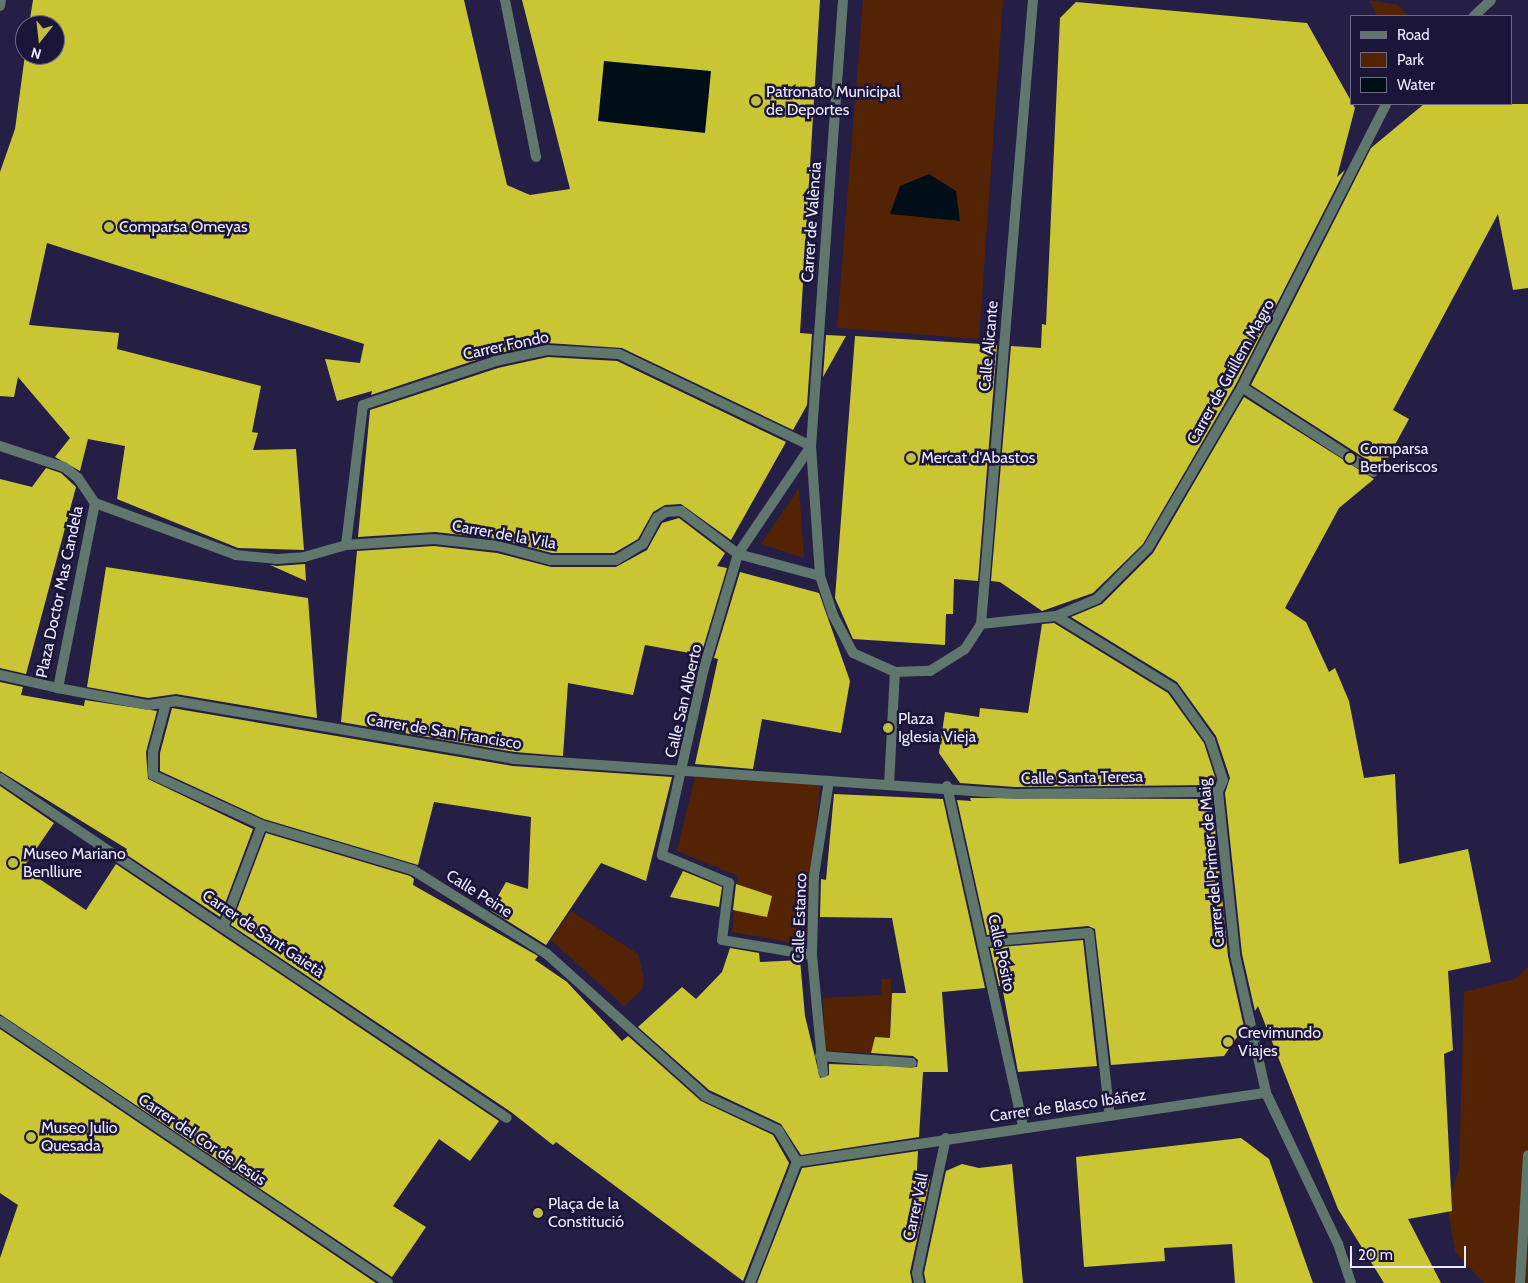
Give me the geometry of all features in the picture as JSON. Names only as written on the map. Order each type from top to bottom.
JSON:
[{"type":"street","points":[[0,6],[1,0]]},
{"type":"street","points":[[505,0],[536,157]]},
{"type":"street","name":"Carrer de València","points":[[844,0],[811,446],[820,576],[833,616],[853,653],[895,672]]},
{"type":"street","name":"Calle Alicante","points":[[895,672],[930,671],[966,649],[981,624],[1033,0]]},
{"type":"street","points":[[1475,15],[1491,0]]},
{"type":"street","name":"Carrer de Guillem Magro","points":[[981,624],[1056,616],[1097,599],[1148,548],[1242,387],[1385,105]]},
{"type":"street","name":"Carrer Fondo","points":[[346,545],[363,405],[452,373],[513,357],[547,350],[619,354],[811,446]]},
{"type":"street","points":[[1242,387],[1373,472]]},
{"type":"street","name":"Plaza Doctor Mas Candela","points":[[0,446],[64,467],[78,478],[95,503],[58,688],[0,675]]},
{"type":"street","name":"Carrer de València","points":[[738,554],[811,446]]},
{"type":"street","name":"Carrer de la Vila","points":[[95,503],[245,556],[304,558],[346,545],[466,541],[551,560],[616,560],[643,544],[657,518],[666,512],[681,511],[738,554],[820,576]]},
{"type":"street","name":"Calle San Alberto","points":[[738,554],[704,668],[684,769],[662,855],[729,883],[722,940],[812,955]]},
{"type":"street","name":"Carrer del Primer de Maig","points":[[1056,616],[1173,688],[1210,740],[1223,780],[1218,792],[1235,955],[1266,1093]]},
{"type":"street","points":[[890,785],[895,672]]},
{"type":"street","name":"Carrer de San Francisco","points":[[58,688],[148,705],[175,701],[514,758],[890,785]]},
{"type":"street","name":"Calle Peine","points":[[166,703],[153,752],[154,775],[262,825],[413,870],[548,954],[705,1096],[778,1130],[797,1162]]},
{"type":"street","name":"Carrer de Sant Gaietà","points":[[0,778],[224,925],[507,1118]]},
{"type":"street","name":"Calle Estanco","points":[[823,1072],[812,955],[814,876],[829,780]]},
{"type":"street","name":"Calle Santa Teresa","points":[[890,785],[947,786],[1015,794],[1218,792]]},
{"type":"street","name":"Calle Pósito","points":[[947,786],[984,942],[1023,1127]]},
{"type":"street","points":[[224,925],[262,825]]},
{"type":"street","points":[[984,942],[1089,933],[1110,1116]]},
{"type":"street","name":"Carrer del Cor de Jesús","points":[[0,1021],[388,1283]]},
{"type":"street","points":[[820,1056],[912,1063]]},
{"type":"street","points":[[1266,1093],[1338,1244],[1351,1283]]},
{"type":"street","name":"Carrer de Blasco Ibáñez","points":[[797,1162],[946,1138],[1266,1093]]},
{"type":"street","name":"Carrer Vall","points":[[919,1283],[917,1273],[946,1138]]},
{"type":"street","points":[[1520,1283],[1528,1155]]},
{"type":"street","points":[[750,1283],[797,1162]]},
{"type":"green space","points":[[863,0],[1003,0],[979,339],[837,328]]},
{"type":"green space","points":[[1369,0],[1398,5],[1407,15],[1376,15]]},
{"type":"green space","points":[[799,488],[804,558],[761,544]]},
{"type":"green space","points":[[695,777],[820,785],[805,945],[732,932],[738,876],[677,851]]},
{"type":"green space","points":[[571,911],[638,954],[644,978],[642,990],[624,1006],[551,940]]},
{"type":"green space","points":[[1528,967],[1528,1283],[1484,1283],[1455,1252],[1447,1205],[1459,1169],[1464,992],[1515,979]]},
{"type":"green space","points":[[881,979],[891,979],[890,1038],[875,1037],[871,1053],[825,1051],[823,998],[882,995]]},
{"type":"water","points":[[604,61],[711,71],[705,133],[598,121]]},
{"type":"water","points":[[929,174],[956,191],[960,221],[890,214],[900,186]]},
{"type":"building","points":[[33,0],[464,0],[507,185],[530,195],[570,189],[522,0],[820,0],[800,333],[812,334],[807,405],[793,430],[622,348],[547,343],[494,354],[371,395],[372,391],[337,401],[325,359],[360,363],[364,344],[47,243],[29,325],[119,333],[117,349],[261,386],[252,432],[258,433],[253,450],[296,449],[304,550],[238,548],[117,499],[125,446],[88,439],[80,471],[55,457],[70,438],[18,377],[14,397],[0,396],[0,172],[15,129],[24,65],[65,65],[65,15],[31,15]],"holes":[[[604,61],[711,71],[705,133],[598,121]]]},
{"type":"building","points":[[1076,2],[1307,23],[1350,99],[1350,105],[1353,105],[1355,108],[1337,177],[1345,170],[1236,384],[1143,544],[1093,593],[1042,611],[1000,582],[991,581],[1011,346],[1041,348],[1042,324],[1046,325],[1060,18]]},
{"type":"building","points":[[1528,104],[1528,288],[1513,290],[1498,214],[1393,410],[1409,419],[1379,474],[1377,466],[1251,385],[1371,148],[1423,105]]},
{"type":"building","points":[[826,335],[846,336],[823,377]]},
{"type":"building","name":"Mercat d'Abastos","points":[[855,336],[997,345],[978,581],[954,579],[953,614],[946,614],[945,645],[853,639],[835,598]]},
{"type":"building","points":[[548,357],[617,361],[786,442],[731,540],[681,504],[665,505],[653,512],[638,539],[614,553],[552,553],[499,539],[435,532],[358,537],[370,410],[498,368]]},
{"type":"building","points":[[1244,397],[1374,479],[1339,508],[1285,608],[1306,622],[1329,672],[1335,668],[1349,701],[1364,778],[1395,774],[1399,864],[1468,849],[1491,962],[1448,971],[1453,1050],[1444,1054],[1452,1211],[1408,1219],[1441,1283],[1384,1283],[1338,1209],[1258,1006],[1255,1011],[1242,954],[1225,793],[1230,778],[1216,736],[1177,682],[1071,617],[1102,604],[1153,553]]},
{"type":"building","points":[[46,468],[61,473],[76,487],[26,674],[0,668],[0,479],[32,487]]},
{"type":"building","points":[[679,518],[725,553],[717,566],[727,568],[701,655],[645,645],[633,695],[568,683],[563,756],[515,752],[341,722],[357,551],[434,546],[497,553],[551,567],[616,567],[647,550],[662,523]]},
{"type":"building","points":[[305,564],[306,581],[270,565],[277,566]]},
{"type":"building","points":[[106,567],[308,598],[317,718],[176,694],[148,698],[87,687]]},
{"type":"building","points":[[740,572],[819,593],[850,681],[841,733],[762,719],[753,769],[695,764],[718,659],[714,658]]},
{"type":"building","points":[[1054,623],[1168,693],[1204,743],[1216,780],[1213,785],[1015,787],[960,783],[939,753],[945,712],[979,717],[980,708],[1028,713],[1042,624]]},
{"type":"building","points":[[0,682],[23,687],[21,695],[84,706],[85,700],[157,711],[146,752],[148,779],[253,829],[220,917],[124,853],[127,849],[0,771]]},
{"type":"building","points":[[172,708],[513,766],[672,777],[646,881],[601,863],[546,945],[490,910],[506,882],[528,889],[531,817],[434,802],[418,865],[264,819],[160,771],[160,753]]},
{"type":"building","points":[[0,786],[54,823],[23,868],[86,910],[116,864],[499,1121],[470,1161],[439,1139],[393,1206],[426,1227],[392,1277],[0,1014]]},
{"type":"building","points":[[834,794],[943,799],[985,988],[942,992],[948,1072],[923,1072],[919,1137],[801,1155],[781,1124],[709,1090],[638,1027],[682,987],[696,999],[722,972],[730,948],[759,953],[760,962],[800,960],[805,1016],[820,1078],[829,1075],[829,1064],[917,1067],[918,1060],[913,1056],[871,1053],[875,1037],[890,1038],[892,993],[906,993],[892,918],[820,917],[821,879],[826,880]]},
{"type":"building","points":[[970,798],[1212,799],[1228,956],[1244,1027],[1224,1056],[1111,1065],[1095,929],[1088,926],[987,935],[957,800],[971,801]]},
{"type":"building","points":[[266,833],[410,876],[414,879],[413,885],[538,956],[535,960],[567,982],[622,1041],[628,1036],[701,1101],[773,1135],[789,1163],[743,1281],[556,1142],[553,1145],[511,1112],[231,925]]},
{"type":"building","points":[[683,871],[722,887],[719,907],[670,897]]},
{"type":"building","points":[[736,884],[772,896],[767,917],[733,910]]},
{"type":"building","points":[[1083,940],[1097,1066],[1018,1072],[1002,986],[999,986],[990,948]]},
{"type":"building","points":[[0,1029],[376,1283],[0,1283],[0,1258],[18,1205],[0,1193]]},
{"type":"building","points":[[1241,1138],[1269,1159],[1313,1283],[1235,1283],[1232,1244],[1164,1248],[1165,1261],[1084,1267],[1076,1157]]},
{"type":"building","points":[[918,1151],[916,1186],[930,1179],[910,1272],[912,1283],[757,1283],[802,1168]]},
{"type":"building","points":[[962,1164],[979,1168],[1012,1164],[1023,1283],[926,1283],[924,1273],[946,1171]]},
{"type":"place","name":"Patronato Municipal de Deportes","points":[[756,101]]},
{"type":"place","name":"Comparsa Omeyas","points":[[109,227]]},
{"type":"place","name":"Mercat d'Abastos","points":[[911,458]]},
{"type":"place","name":"Comparsa Berberiscos","points":[[1350,458]]},
{"type":"place","name":"Plaza Iglesia Vieja","points":[[888,728]]},
{"type":"place","name":"Museo Mariano Benlliure","points":[[13,863]]},
{"type":"place","name":"Crevimundo Viajes","points":[[1228,1042]]},
{"type":"place","name":"Museo Julio Quesada","points":[[31,1137]]},
{"type":"place","name":"Plaça de la Constitució","points":[[538,1213]]}]
